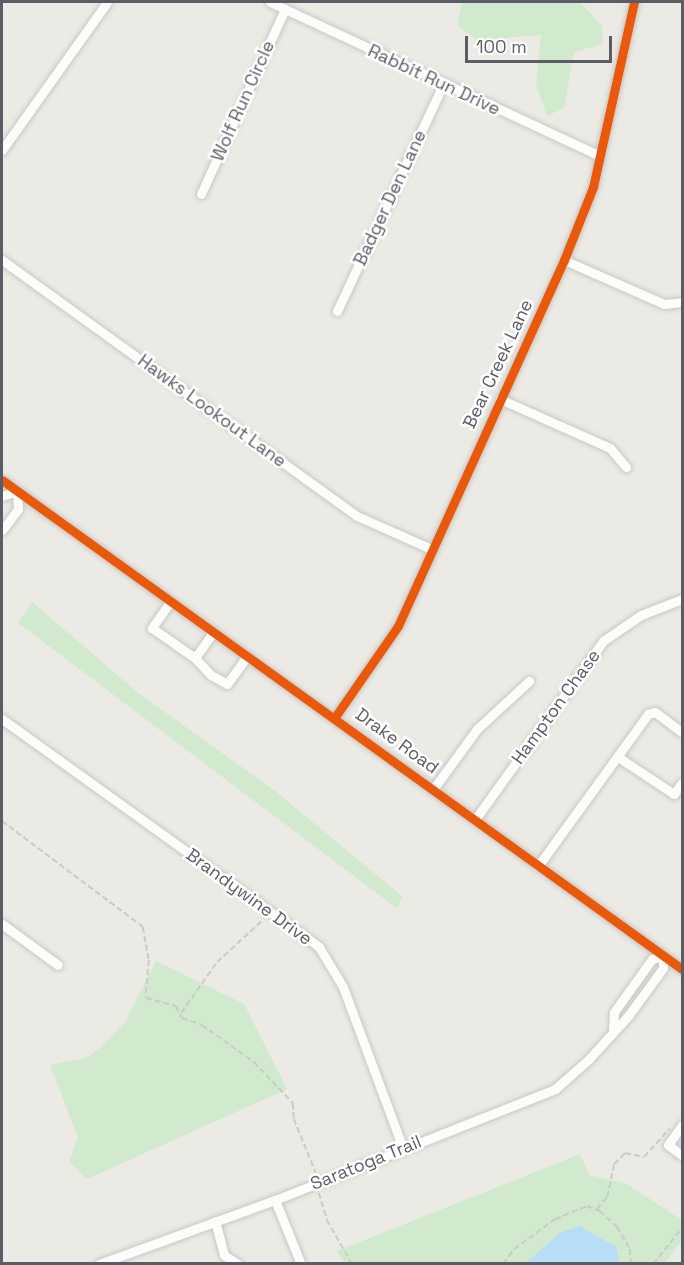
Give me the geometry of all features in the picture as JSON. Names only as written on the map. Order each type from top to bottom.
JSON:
[{"type":"street","points":[[2,150],[107,2]]},
{"type":"street","name":"Rabbit Run Drive","points":[[270,2],[443,85],[600,156]]},
{"type":"street","name":"Bear Creek Lane","points":[[335,717],[398,626],[564,260],[593,187],[634,2]]},
{"type":"street","name":"Wolf Run Circle","points":[[201,194],[285,9]]},
{"type":"street","name":"Badger Den Lane","points":[[337,311],[443,85]]},
{"type":"street","name":"Hawks Lookout Lane","points":[[2,260],[357,516],[431,549]]},
{"type":"street","points":[[564,260],[663,304],[682,302]]},
{"type":"street","points":[[500,399],[610,448],[626,467]]},
{"type":"street","name":"Drake Road","points":[[2,480],[476,818],[538,866],[682,969]]},
{"type":"street","points":[[2,496],[17,491],[18,508],[2,530]]},
{"type":"street","name":"Hampton Chase","points":[[476,818],[603,641],[641,615],[682,599]]},
{"type":"street","points":[[170,602],[152,628],[195,658],[211,675],[227,684],[247,656]]},
{"type":"street","points":[[195,658],[213,632]]},
{"type":"street","points":[[434,788],[477,729],[529,681]]},
{"type":"street","points":[[538,866],[648,714],[655,712],[682,732]]},
{"type":"street","points":[[2,734],[5,722]]},
{"type":"street","name":"Brandywine Drive","points":[[5,722],[319,947],[343,987],[403,1148]]},
{"type":"street","points":[[618,757],[674,794],[682,782]]},
{"type":"street","points":[[2,924],[58,965]]},
{"type":"street","name":"Saratoga Trail","points":[[99,1263],[113,1261],[275,1200],[555,1089],[588,1060],[628,1016],[663,968],[663,956],[652,959],[614,1012],[613,1030]]},
{"type":"street","points":[[682,1125],[668,1145],[682,1155]]},
{"type":"street","points":[[275,1200],[300,1262]]},
{"type":"street","points":[[215,1221],[224,1255],[238,1263]]},
{"type":"path","points":[[2,821],[143,927],[149,960],[146,998],[168,1002],[180,1013],[246,1055],[293,1103],[294,1119],[316,1174]]},
{"type":"path","points":[[180,1013],[217,962],[253,933],[270,912]]},
{"type":"path","points":[[596,1209],[607,1197],[615,1164],[625,1153],[644,1157],[667,1127],[676,1134]]},
{"type":"path","points":[[318,1189],[327,1220],[351,1263],[345,1263]]},
{"type":"path","points":[[503,1263],[514,1249],[555,1219],[587,1206],[596,1209],[618,1227],[630,1249],[631,1263]]},
{"type":"path","points":[[653,1263],[682,1228]]},
{"type":"green space","points":[[462,2],[580,2],[602,26],[603,44],[574,52],[564,108],[547,116],[536,84],[541,35],[477,40],[457,25]]},
{"type":"green space","points":[[32,602],[137,692],[275,791],[402,896],[398,909],[18,623]]},
{"type":"green space","points":[[156,961],[244,1004],[287,1089],[87,1179],[69,1162],[78,1137],[50,1065],[86,1058],[100,1048],[125,1022]]},
{"type":"green space","points":[[580,1154],[589,1175],[625,1183],[682,1220],[682,1240],[665,1263],[344,1264],[337,1251]]},
{"type":"water","points":[[580,1226],[616,1247],[620,1263],[526,1263],[560,1233]]},
{"type":"cycle path","points":[[335,717],[398,626],[564,260],[593,187],[634,2]]},
{"type":"cycle path","points":[[2,480],[682,969]]}]
